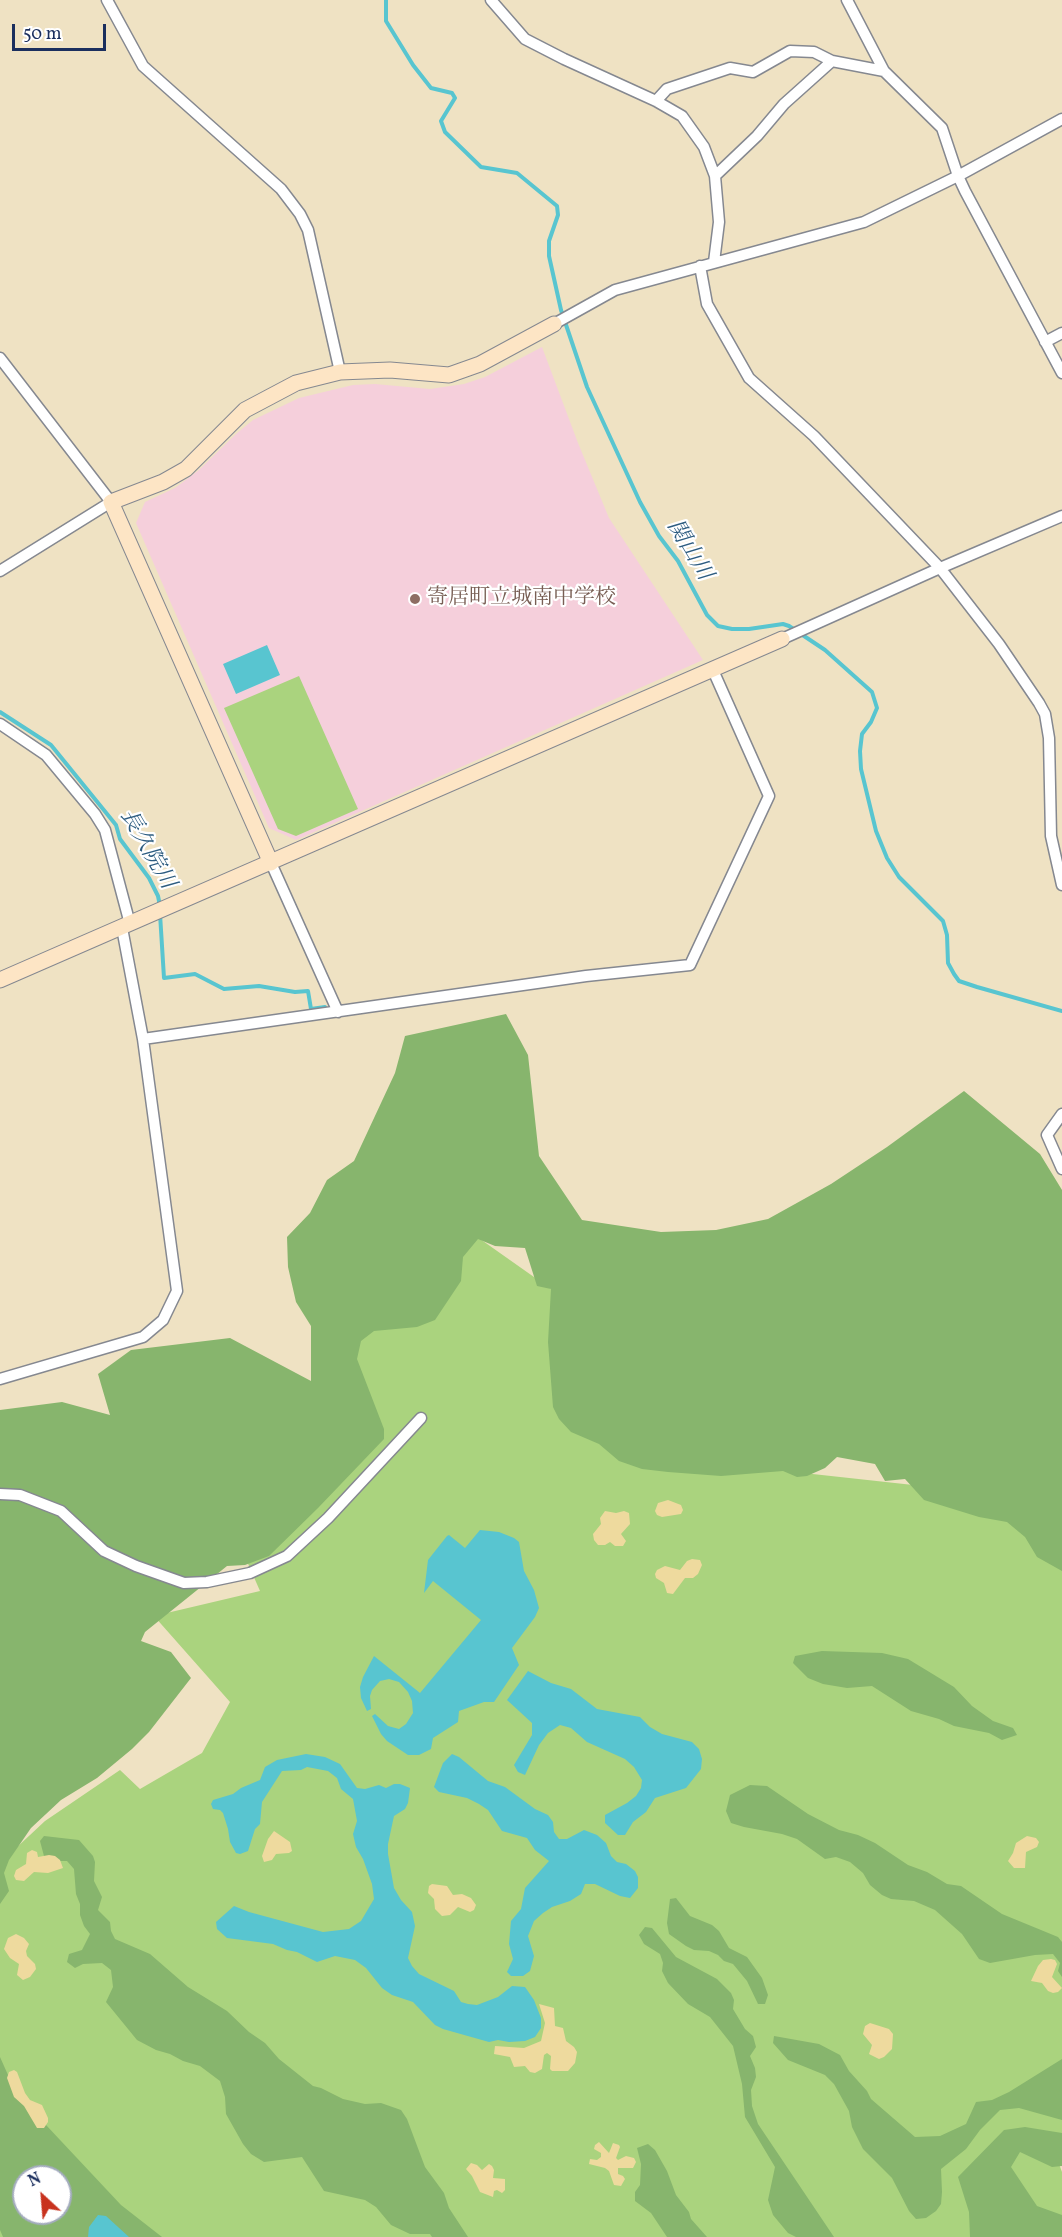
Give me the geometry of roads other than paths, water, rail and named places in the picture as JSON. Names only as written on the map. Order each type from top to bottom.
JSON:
[{"type":"street","points":[[107,0],[144,66],[280,189],[300,214],[308,230],[340,372]]},
{"type":"street","points":[[491,0],[525,39],[656,100],[681,116],[704,147],[715,176],[719,222],[714,262]]},
{"type":"street","points":[[847,0],[884,71],[942,128],[958,176],[1062,373]]},
{"type":"street","points":[[656,100],[667,89],[730,68],[753,72],[790,51],[814,52],[832,61],[884,71]]},
{"type":"street","points":[[715,176],[757,136],[784,104],[832,61]]},
{"type":"street","points":[[0,571],[111,502],[163,482],[186,469],[245,410],[296,383],[340,372],[390,370],[449,375],[480,364],[615,290],[864,222],[958,176],[1062,119]]},
{"type":"street","points":[[700,266],[707,304],[749,378],[814,436],[940,568],[999,644],[1045,714],[1049,738],[1051,836],[1062,885]]},
{"type":"street","points":[[1045,342],[1062,333]]},
{"type":"street","points":[[0,358],[111,502],[338,1012]]},
{"type":"street","points":[[0,981],[1062,516]]},
{"type":"street","points":[[143,1039],[586,976],[690,965],[769,796],[712,668]]},
{"type":"street","points":[[0,724],[46,755],[95,814],[105,830],[126,926],[177,1291],[163,1320],[143,1338],[0,1379]]},
{"type":"street","points":[[1062,1114],[1047,1135],[1062,1169]]},
{"type":"street","points":[[0,1494],[20,1495],[61,1511],[104,1551],[136,1566],[184,1583],[207,1582],[250,1573],[287,1556],[328,1518],[421,1418]]},
{"type":"water","points":[[267,645],[280,675],[236,694],[223,664]]},
{"type":"water","points":[[480,1530],[499,1532],[519,1542],[524,1571],[534,1590],[539,1608],[512,1648],[519,1665],[494,1702],[484,1702],[459,1711],[458,1722],[433,1738],[431,1749],[419,1755],[408,1755],[387,1741],[372,1716],[375,1714],[388,1726],[399,1729],[406,1724],[413,1713],[412,1701],[408,1692],[399,1682],[389,1679],[380,1681],[372,1690],[371,1709],[367,1711],[361,1698],[360,1687],[363,1677],[374,1656],[420,1693],[481,1620],[433,1581],[424,1593],[428,1560],[447,1536],[449,1535],[465,1548]]},
{"type":"water","points":[[528,1671],[551,1683],[571,1689],[597,1709],[640,1717],[662,1734],[692,1742],[699,1749],[702,1759],[701,1769],[686,1788],[655,1798],[646,1812],[633,1822],[625,1835],[618,1835],[605,1823],[605,1815],[636,1796],[641,1788],[642,1780],[634,1767],[625,1759],[587,1742],[571,1728],[560,1725],[548,1733],[539,1745],[525,1775],[518,1772],[514,1765],[532,1735],[532,1723],[507,1700]]},
{"type":"water","points":[[306,1754],[325,1757],[340,1764],[357,1788],[365,1789],[379,1785],[386,1788],[400,1784],[410,1788],[405,1809],[394,1816],[388,1854],[394,1888],[412,1912],[415,1926],[408,1958],[412,1966],[419,1974],[454,1991],[461,2002],[468,2004],[477,2005],[498,1997],[512,1986],[525,1987],[534,2000],[541,2018],[541,2028],[535,2037],[525,2041],[489,2042],[443,2029],[435,2025],[413,2002],[392,1995],[382,1988],[366,1968],[355,1960],[335,1956],[317,1962],[273,1944],[227,1938],[217,1929],[216,1922],[234,1906],[323,1932],[349,1929],[361,1921],[374,1899],[372,1884],[356,1847],[353,1834],[357,1821],[353,1799],[341,1789],[337,1778],[328,1771],[307,1767],[301,1770],[282,1771],[262,1802],[260,1824],[255,1829],[248,1851],[240,1854],[236,1853],[230,1842],[223,1813],[213,1809],[211,1804],[213,1800],[233,1794],[260,1780],[265,1767],[277,1760]]},
{"type":"water","points":[[452,1754],[459,1757],[488,1781],[505,1787],[535,1809],[548,1815],[559,1839],[567,1839],[584,1830],[597,1835],[606,1843],[611,1856],[617,1862],[626,1864],[635,1871],[638,1877],[638,1888],[630,1898],[620,1896],[595,1884],[585,1884],[581,1894],[543,1913],[534,1921],[528,1936],[534,1956],[530,1971],[523,1976],[511,1976],[507,1972],[513,1959],[509,1944],[511,1921],[521,1909],[525,1888],[549,1861],[535,1850],[527,1838],[502,1831],[488,1810],[479,1804],[467,1798],[439,1792],[434,1787],[443,1763]]},
{"type":"water","points":[[98,2215],[106,2216],[129,2237],[88,2237],[89,2227]]},
{"type":"waterway","name":"関山川","points":[[386,0],[386,21],[413,65],[431,88],[452,93],[455,98],[441,121],[445,132],[481,167],[517,173],[557,206],[558,215],[549,241],[549,256],[561,310],[587,387],[640,502],[659,536],[678,561],[707,615],[718,626],[732,629],[783,624],[789,626],[825,650],[872,692],[877,708],[862,734],[860,751],[861,769],[876,831],[887,858],[899,877],[943,921],[947,935],[948,963],[954,974],[959,981],[1062,1011]]},
{"type":"waterway","name":"長久院川","points":[[0,712],[51,745],[116,825],[120,839],[149,878],[160,906]]},
{"type":"waterway","name":"長久院川","points":[[160,914],[164,978],[195,974],[224,989],[259,986],[295,992],[308,991],[311,1009],[325,1007]]},
{"type":"place","name":"寄居町立城南中学校","points":[[415,599]]}]
